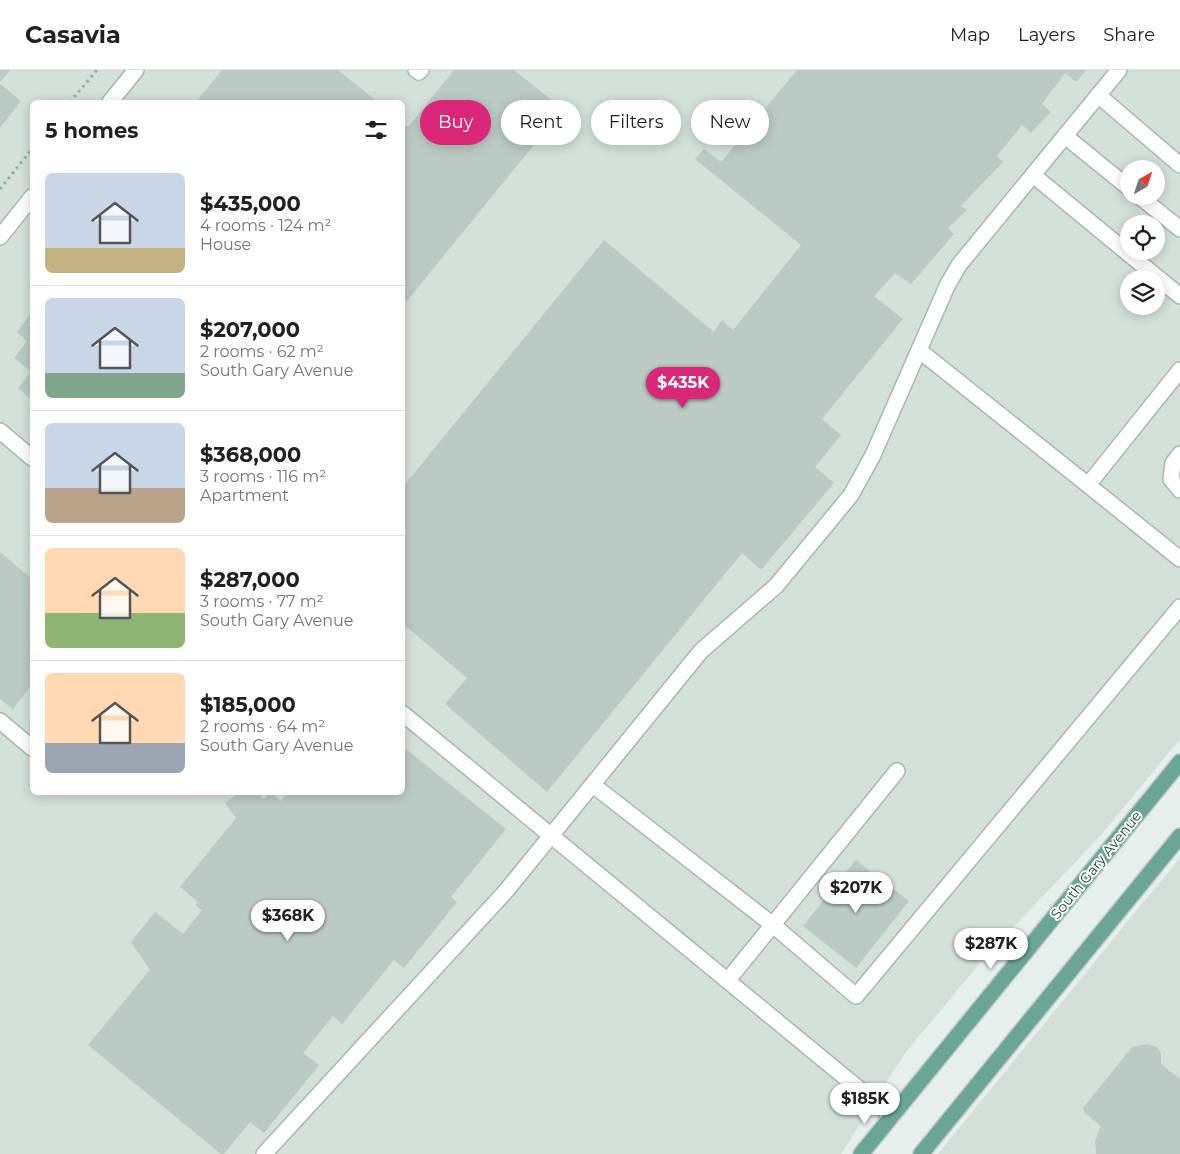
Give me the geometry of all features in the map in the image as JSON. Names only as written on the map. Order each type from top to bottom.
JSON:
[{"type":"main road","name":"South Gary Avenue","points":[[861,1154],[1180,762]]},
{"type":"main road","points":[[921,1154],[1180,836]]},
{"type":"street","points":[[112,100],[136,70]]},
{"type":"street","points":[[416,70],[419,72],[421,70]]},
{"type":"street","points":[[264,1154],[506,891],[701,651],[776,586],[851,495],[873,455],[947,286],[959,265],[1119,70]]},
{"type":"street","points":[[1098,95],[1180,165]]},
{"type":"street","points":[[1064,136],[1120,181]]},
{"type":"street","points":[[1033,175],[1180,296]]},
{"type":"street","points":[[0,237],[30,200]]},
{"type":"street","points":[[1150,205],[1180,229]]},
{"type":"street","points":[[920,351],[1180,559]]},
{"type":"street","points":[[1088,485],[1180,370]]},
{"type":"street","points":[[0,431],[30,456]]},
{"type":"street","points":[[1180,454],[1173,463],[1171,479],[1180,490]]},
{"type":"street","points":[[592,785],[773,925],[856,996],[1180,606]]},
{"type":"street","points":[[405,715],[892,1116]]},
{"type":"street","points":[[0,721],[30,746]]},
{"type":"street","points":[[728,980],[897,771]]},
{"type":"path","points":[[72,100],[97,70]]},
{"type":"path","points":[[0,189],[30,152]]},
{"type":"shaded area","points":[[0,70],[1180,70],[1180,739],[1101,835],[985,957],[905,1053],[841,1154],[0,1154]]},
{"type":"shaded area","points":[[1180,858],[1180,1154],[938,1154],[1132,916]]},
{"type":"building","points":[[0,70],[10,70],[0,82]]},
{"type":"building","points":[[222,70],[338,70],[376,100],[198,100]]},
{"type":"building","points":[[454,70],[514,70],[552,100],[501,100],[501,145],[534,145],[405,303],[405,125],[408,127],[420,112],[420,145],[491,145],[491,100],[430,100]]},
{"type":"building","points":[[797,70],[1086,70],[1076,82],[1065,73],[1042,104],[1051,112],[1031,133],[1022,125],[997,156],[1003,162],[961,206],[967,210],[948,228],[954,234],[911,284],[895,273],[874,296],[903,319],[822,419],[841,435],[815,467],[834,483],[761,570],[742,553],[547,792],[445,704],[467,678],[405,626],[405,484],[604,240],[714,332],[722,320],[733,330],[801,245],[695,159],[704,149],[721,162],[735,145],[769,145],[769,104]]},
{"type":"building","points":[[0,84],[21,101],[0,128]]},
{"type":"building","points":[[30,315],[30,371],[14,358],[27,341],[17,332]]},
{"type":"building","points":[[30,373],[30,398],[18,388]]},
{"type":"building","points":[[0,552],[30,577],[30,688],[13,709],[0,699]]},
{"type":"building","points":[[405,748],[506,829],[451,897],[457,902],[404,968],[394,960],[342,1024],[333,1016],[303,1053],[319,1065],[264,1133],[250,1122],[224,1154],[221,1154],[88,1045],[150,970],[131,942],[155,912],[183,934],[202,910],[195,905],[198,902],[180,887],[236,818],[225,803],[236,795],[259,795],[264,799],[267,795],[274,795],[281,801],[286,795],[405,795]]},
{"type":"building","points":[[856,860],[909,901],[856,968],[803,926]]},
{"type":"building","points":[[1147,1044],[1157,1047],[1161,1054],[1161,1064],[1180,1079],[1180,1154],[1096,1154],[1095,1141],[1101,1126],[1084,1112],[1083,1108],[1132,1047]]}]
